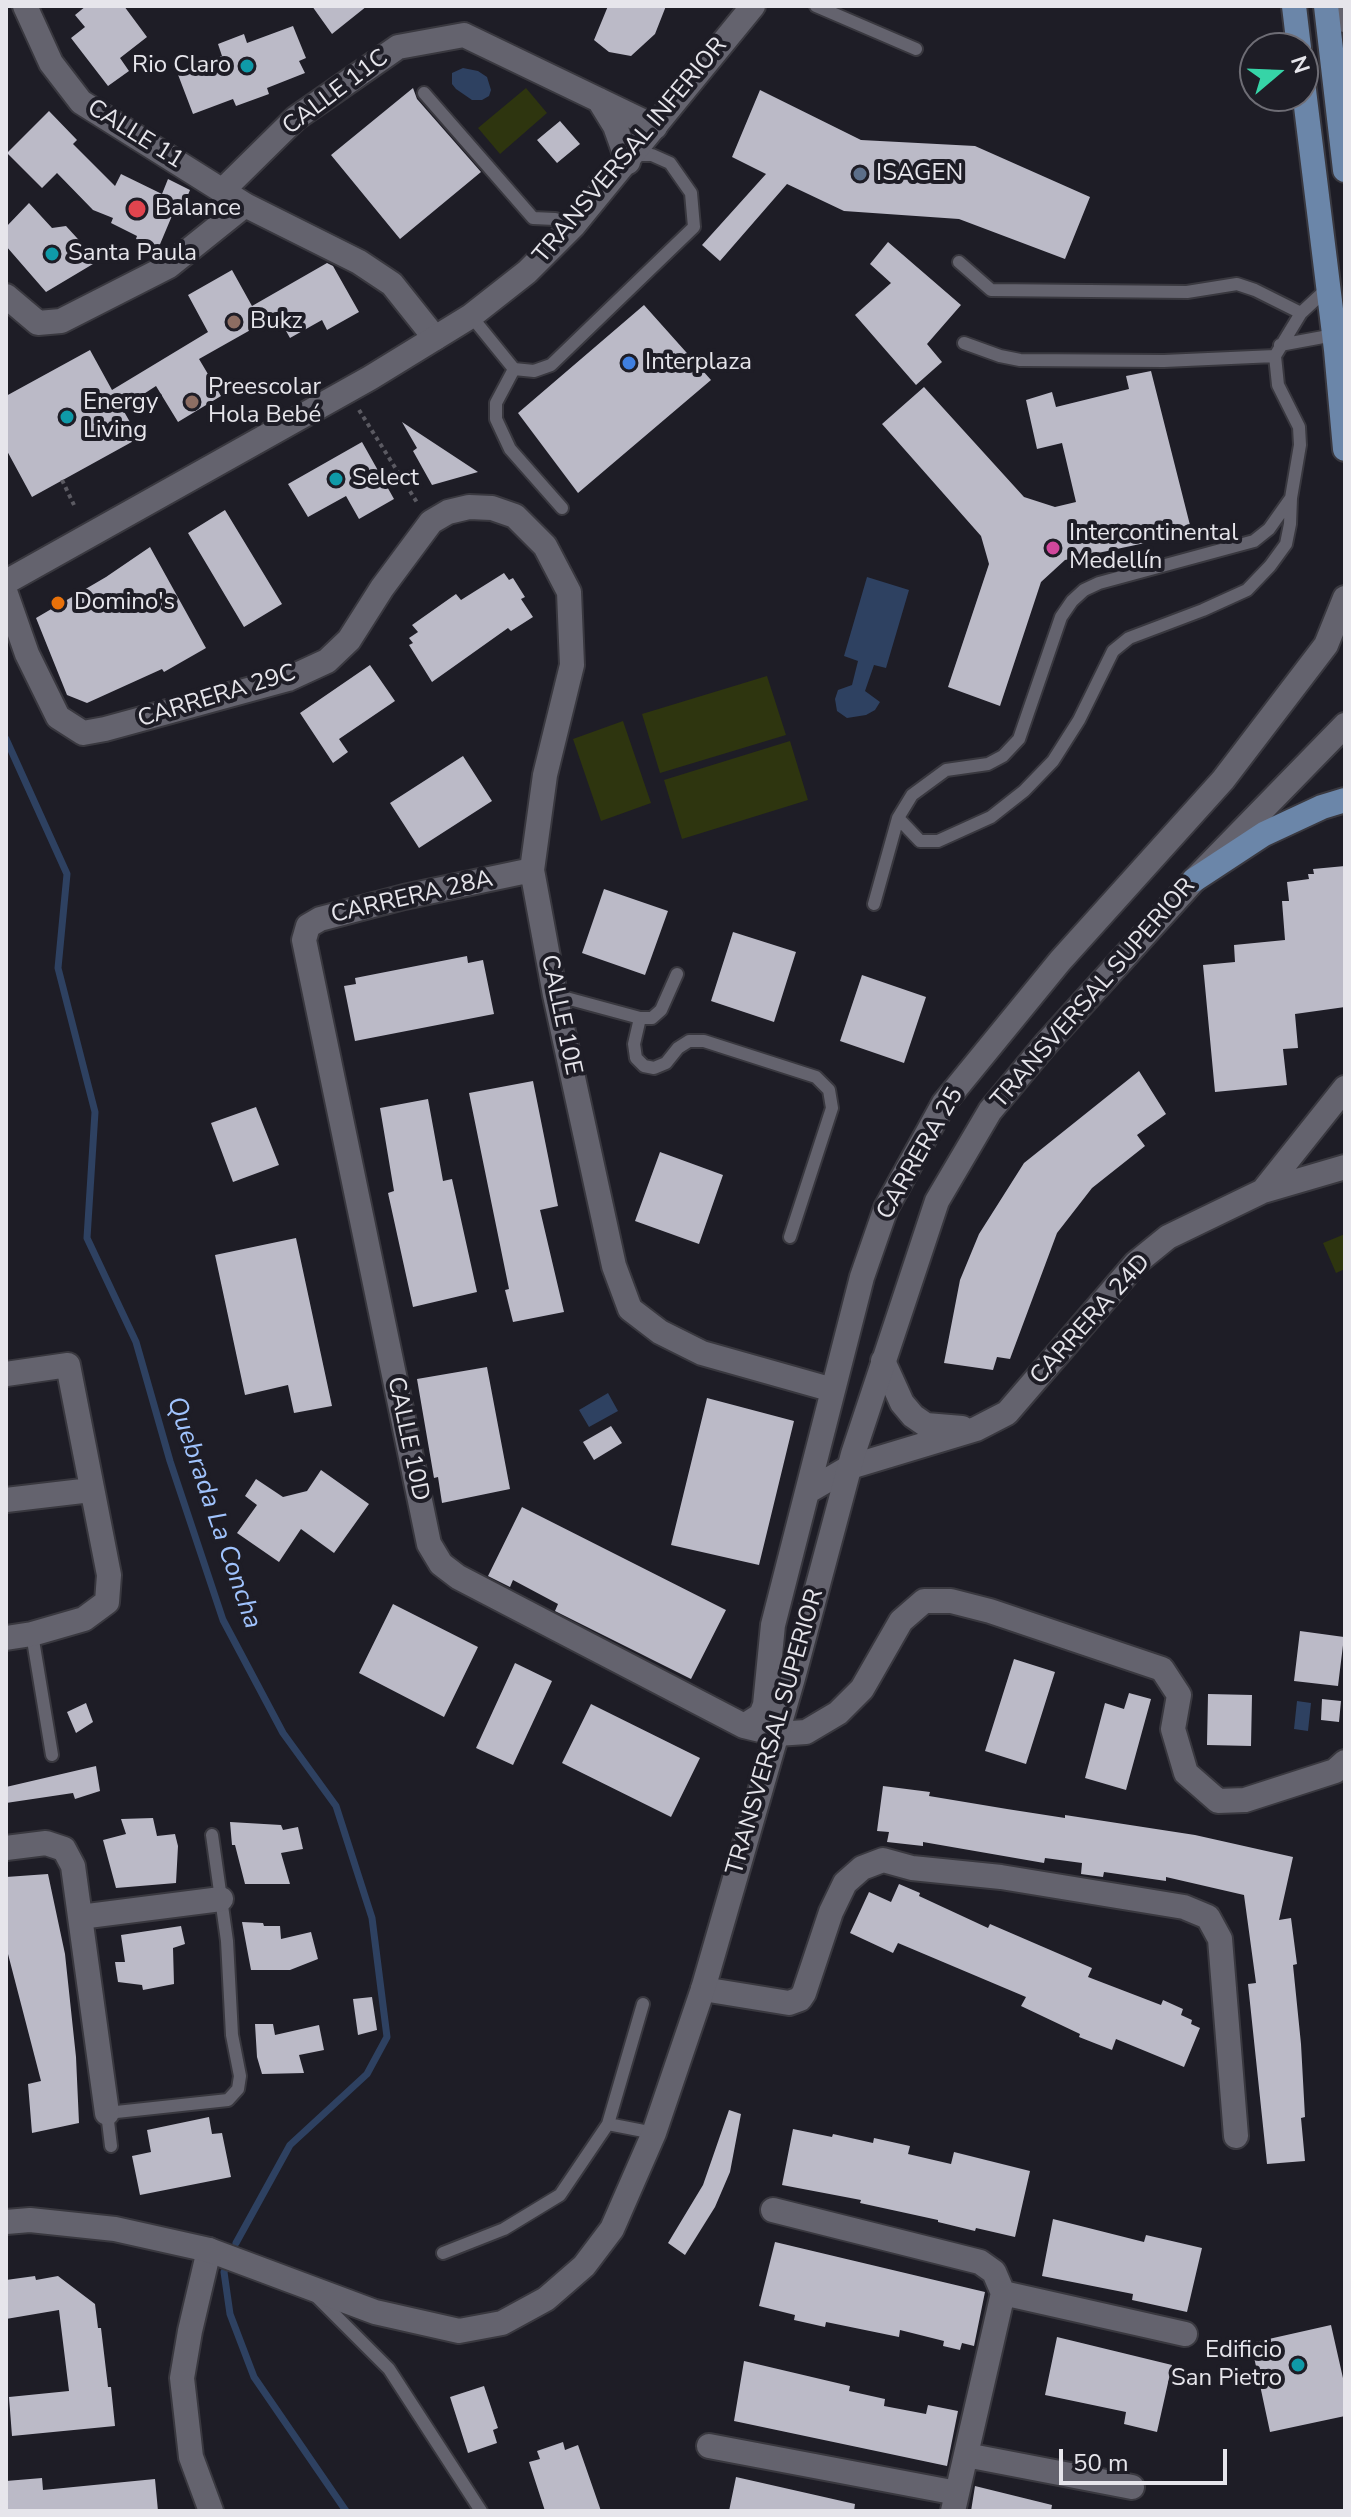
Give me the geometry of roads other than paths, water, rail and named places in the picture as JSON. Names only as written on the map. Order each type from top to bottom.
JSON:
[{"type":"main road","points":[[1294,6],[1297,32]]},
{"type":"main road","points":[[1326,6],[1342,107],[1345,170]]},
{"type":"main road","points":[[1307,112],[1345,449]]},
{"type":"main road","points":[[1194,880],[1264,834],[1322,807],[1345,800]]},
{"type":"street","name":"CALLE 11","points":[[25,6],[51,63],[81,102],[245,205],[359,262],[392,284],[435,338]]},
{"type":"street","name":"TRANSVERSAL INFERIOR","points":[[6,582],[370,378],[471,316],[527,272],[574,225],[753,6]]},
{"type":"street","points":[[1338,6],[1345,20]]},
{"type":"street","name":"CALLE 11C","points":[[223,190],[296,118],[398,47],[464,35],[655,127]]},
{"type":"street","points":[[599,100],[631,159]]},
{"type":"street","points":[[6,296],[38,323],[61,321],[169,266],[245,205]]},
{"type":"street","name":"CARRERA 29C","points":[[6,594],[27,654],[58,717],[83,733],[126,725],[288,679],[327,661],[349,640],[382,588],[431,522],[448,512],[469,507],[492,508],[515,516]]},
{"type":"street","name":"CALLE 10E","points":[[515,516],[545,546],[569,592],[572,665],[545,775],[532,870],[555,995],[614,1266],[630,1309],[660,1332],[702,1353],[833,1390]]},
{"type":"street","name":"CARRERA 25","points":[[744,1726],[761,1715],[765,1705],[773,1625],[862,1277],[886,1208],[944,1103],[1060,961],[1155,858],[1240,759],[1326,645],[1345,598]]},
{"type":"street","name":"TRANSVERSAL SUPERIOR","points":[[6,2222],[30,2220],[115,2229],[223,2255],[375,2312],[459,2331],[502,2323],[546,2299],[584,2266],[612,2229],[654,2133],[703,1989],[850,1467],[937,1201],[990,1111],[1045,1045],[1194,880],[1345,725]]},
{"type":"street","name":"CARRERA 28A","points":[[304,940],[308,926],[320,919],[404,897],[532,870]]},
{"type":"street","name":"CALLE 10D","points":[[304,940],[429,1544],[441,1564],[458,1577],[744,1726],[777,1734]]},
{"type":"street","points":[[1263,1191],[1345,1088]]},
{"type":"street","name":"CARRERA 24D","points":[[807,1492],[850,1467],[976,1429],[1007,1413],[1136,1263],[1168,1237],[1263,1191],[1345,1167]]},
{"type":"street","points":[[883,1361],[902,1403],[913,1416],[926,1425],[976,1429]]},
{"type":"street","points":[[6,1374],[68,1365],[109,1575],[107,1602],[84,1619],[6,1638]]},
{"type":"street","points":[[6,1500],[91,1490]]},
{"type":"street","points":[[777,1734],[806,1732],[838,1713],[862,1689],[901,1621],[924,1601],[951,1601],[990,1611],[1162,1669],[1179,1695],[1173,1729],[1186,1773],[1218,1801],[1245,1800],[1335,1771],[1345,1762]]},
{"type":"street","points":[[6,1848],[46,1843],[64,1849],[73,1866],[107,2113]]},
{"type":"street","points":[[703,1989],[789,2003],[800,1999],[831,1912],[845,1883],[862,1868],[883,1860],[912,1868],[1001,1877],[1184,1907],[1208,1917],[1220,1939],[1236,2136]]},
{"type":"street","points":[[80,1917],[221,1899]]},
{"type":"street","points":[[709,2446],[944,2501],[966,2455],[1003,2293],[994,2272],[980,2262],[773,2210]]},
{"type":"street","points":[[211,2511],[191,2457],[182,2378],[190,2331],[223,2255]]},
{"type":"street","points":[[1003,2293],[1185,2334]]},
{"type":"street","points":[[966,2455],[1132,2487]]},
{"type":"lane","points":[[816,6],[916,49]]},
{"type":"lane","points":[[424,93],[533,218],[555,219],[574,225]]},
{"type":"lane","points":[[471,316],[514,369],[534,371],[551,365],[694,227],[691,193],[670,163],[652,155],[631,159]]},
{"type":"lane","points":[[959,262],[991,290],[1187,292],[1237,284],[1301,313]]},
{"type":"lane","points":[[898,818],[920,841],[938,841],[991,817],[1024,791],[1053,761],[1079,720],[1113,651],[1129,638],[1247,590],[1270,566],[1286,544],[1300,445],[1299,427],[1278,385],[1278,350],[1301,313],[1329,287]]},
{"type":"lane","points":[[964,343],[1020,360],[1164,361],[1278,350],[1334,335]]},
{"type":"lane","points":[[514,369],[496,403],[496,419],[510,449],[562,508]]},
{"type":"lane","points":[[874,904],[898,818],[912,795],[946,770],[988,764],[1013,748],[1019,739],[1061,617],[1072,601],[1084,590],[1099,583],[1254,541],[1269,529],[1291,498]]},
{"type":"lane","points":[[555,995],[640,1018],[652,1018],[661,1010],[677,974]]},
{"type":"lane","points":[[640,1018],[634,1044],[636,1058],[644,1066],[654,1068],[666,1063],[678,1048],[689,1041],[704,1041],[816,1077],[829,1090],[832,1108],[790,1237]]},
{"type":"lane","points":[[32,1634],[52,1755]]},
{"type":"lane","points":[[111,2146],[107,2113],[228,2100],[238,2089],[240,2076],[232,2035],[227,1941],[212,1835]]},
{"type":"lane","points":[[443,2253],[504,2229],[560,2195],[608,2124],[643,2004]]},
{"type":"lane","points":[[608,2124],[654,2133]]},
{"type":"lane","points":[[308,2287],[389,2369],[481,2511]]},
{"type":"water","points":[[463,68],[478,71],[487,77],[491,90],[489,96],[472,100],[456,89],[452,84],[452,73]]},
{"type":"water","points":[[867,577],[909,590],[886,668],[874,665],[865,691],[880,702],[875,710],[866,715],[847,718],[837,711],[835,699],[838,690],[852,685],[858,661],[844,656]]},
{"type":"water","points":[[608,1393],[618,1411],[589,1427],[579,1410]]},
{"type":"water","points":[[1297,1701],[1311,1703],[1308,1731],[1294,1729]]},
{"type":"waterway","name":"Quebrada La Concha","points":[[6,739],[67,874],[58,968],[95,1112],[87,1238],[136,1342],[170,1461],[223,1620],[283,1733],[336,1806],[372,1918],[387,2037],[367,2074],[290,2145],[236,2243]]},
{"type":"waterway","name":"Quebrada La Concha","points":[[228,2264],[224,2272],[230,2314],[254,2377],[346,2511]]},
{"type":"place","name":"Rio Claro","points":[[247,66]]},
{"type":"place","name":"ISAGEN","points":[[860,174]]},
{"type":"place","name":"Balance","points":[[137,209]]},
{"type":"place","name":"Santa Paula","points":[[52,254]]},
{"type":"place","name":"Bukz","points":[[234,322]]},
{"type":"place","name":"Interplaza","points":[[629,363]]},
{"type":"place","name":"Preescolar Hola Bebé","points":[[192,402]]},
{"type":"place","name":"Energy Living","points":[[67,417]]},
{"type":"place","name":"Select","points":[[336,479]]},
{"type":"place","name":"Intercontinental Medellín","points":[[1053,548]]},
{"type":"place","name":"Domino's","points":[[58,603]]},
{"type":"place","name":"Edificio San Pietro","points":[[1298,2365]]}]
